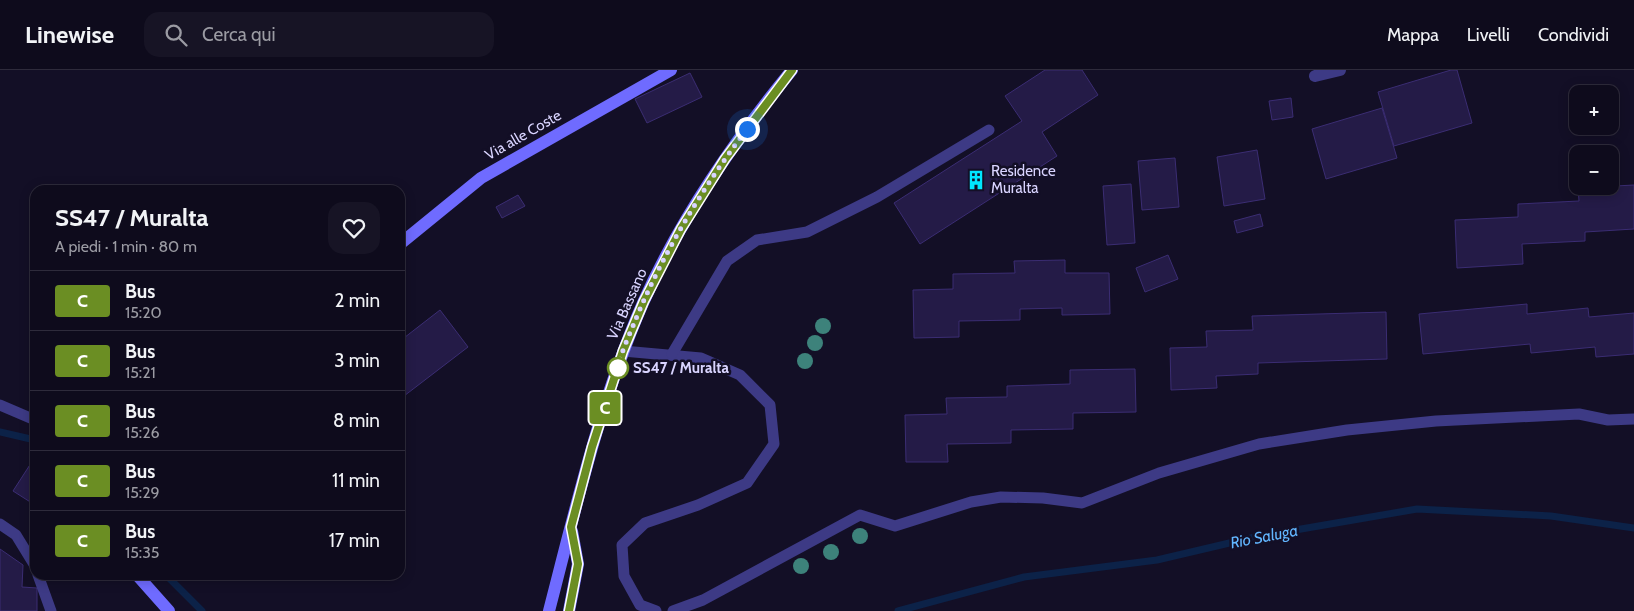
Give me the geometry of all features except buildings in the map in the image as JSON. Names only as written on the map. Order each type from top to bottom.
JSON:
[{"type":"main road","name":"Via alle Coste","points":[[405,240],[482,178],[671,70]]},
{"type":"main road","name":"Via Bassano","points":[[549,611],[592,447],[623,351],[644,301],[681,229],[725,159],[792,70]]},
{"type":"main road","points":[[569,611],[578,564],[571,527]]},
{"type":"main road","points":[[141,580],[169,611]]},
{"type":"street","points":[[1315,76],[1340,70]]},
{"type":"lane","points":[[672,354],[727,262],[757,240],[807,232],[877,197],[989,130]]},
{"type":"lane","points":[[623,351],[701,358],[740,375],[770,405],[774,444],[747,483],[698,505],[645,523],[622,545],[624,576],[640,605],[656,611]]},
{"type":"lane","points":[[0,404],[30,418]]},
{"type":"lane","points":[[673,611],[704,600],[860,514],[894,526],[972,502],[1001,497],[1043,498],[1082,503],[1159,473],[1259,444],[1347,430],[1436,421],[1579,414],[1608,420],[1634,419]]},
{"type":"lane","points":[[0,524],[16,535],[30,558]]},
{"type":"lane","points":[[40,580],[51,611]]},
{"type":"waterway","name":"Rio Saluga","points":[[0,432],[30,439]]},
{"type":"waterway","name":"Rio Saluga","points":[[898,611],[1024,577],[1157,560],[1255,537],[1417,509],[1551,516],[1634,528]]},
{"type":"waterway","name":"Rio Saluga","points":[[171,580],[202,611]]},
{"type":"bus line","name":"C","points":[[569,611],[578,564],[571,527],[592,447],[623,351],[644,301],[681,229],[725,159],[792,70]]},
{"type":"place","name":"Residence Muralta","points":[[976,180]]},
{"type":"place","name":"SS47 / Muralta","points":[[618,368]]},
{"type":"route","points":[[618,368],[644,301],[681,229],[725,159],[747,129]]}]
